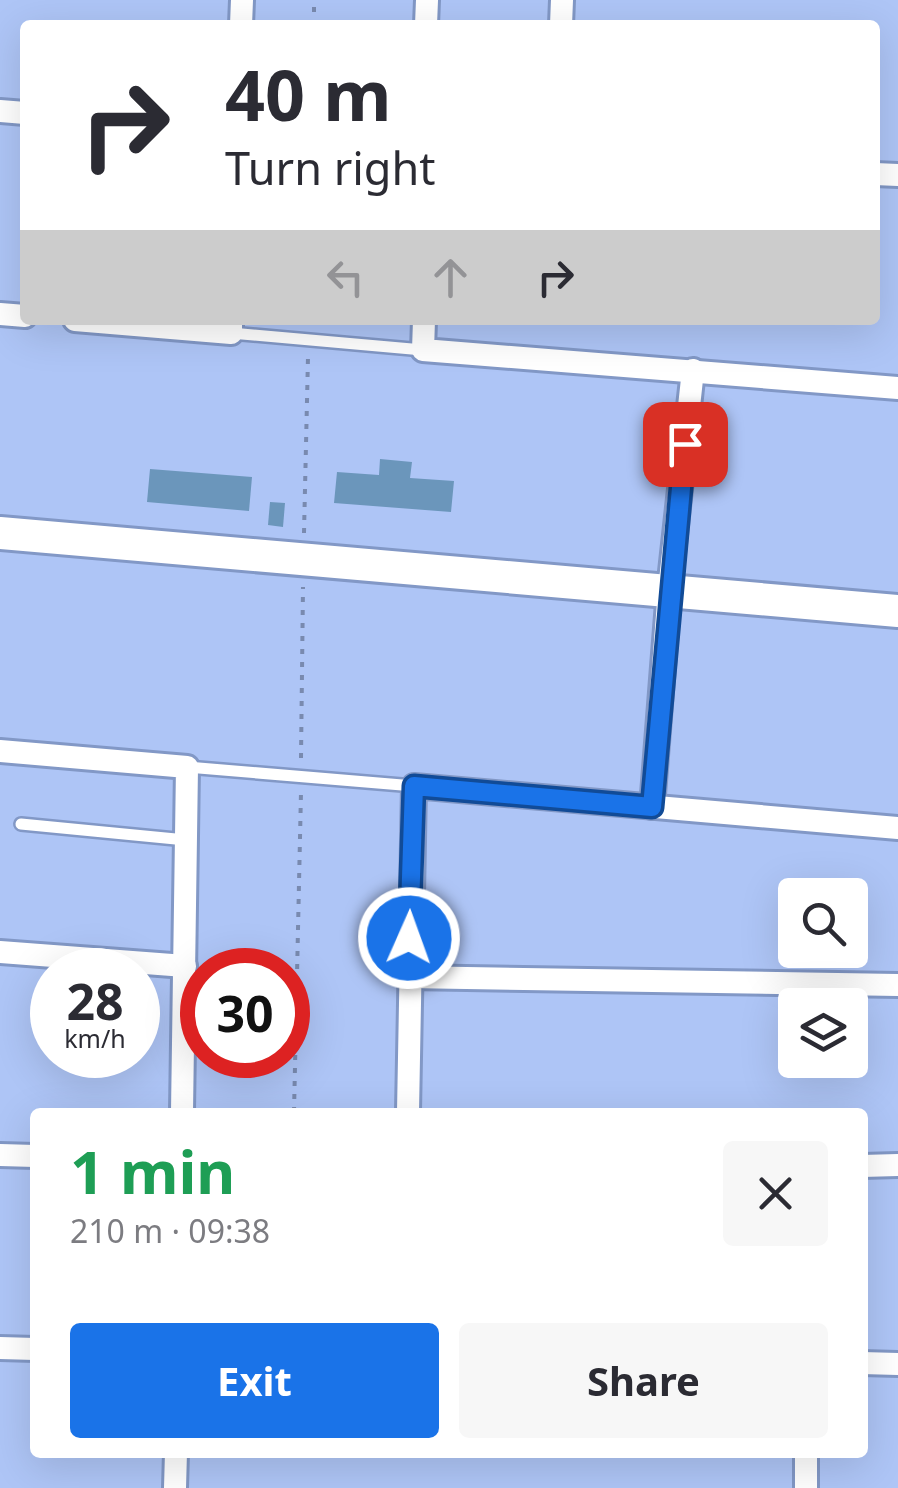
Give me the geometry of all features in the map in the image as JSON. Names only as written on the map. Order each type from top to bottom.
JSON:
[{"type":"street","points":[[205,325],[231,326]]},
{"type":"street","points":[[424,325],[424,350],[898,388]]},
{"type":"street","points":[[652,807],[669,590],[693,370]]},
{"type":"street","points":[[0,532],[898,611]]},
{"type":"street","points":[[0,751],[186,767],[186,948]]},
{"type":"street","points":[[408,1108],[414,786],[898,828]]},
{"type":"street","points":[[0,952],[180,966]]},
{"type":"street","points":[[408,976],[898,985]]},
{"type":"street","points":[[182,1108],[183,1078]]},
{"type":"street","points":[[0,1155],[30,1156]]},
{"type":"street","points":[[868,1166],[898,1165]]},
{"type":"street","points":[[0,1348],[30,1349]]},
{"type":"street","points":[[868,1363],[898,1364]]},
{"type":"street","points":[[176,1458],[176,1488]]},
{"type":"street","points":[[806,1458],[806,1488]]},
{"type":"lane","points":[[231,326],[308,340],[424,350]]},
{"type":"lane","points":[[186,767],[414,786]]},
{"type":"lane","points":[[21,824],[186,840]]},
{"type":"path","points":[[294,1108],[308,340]]},
{"type":"building","points":[[380,459],[412,462],[410,478],[454,481],[451,512],[334,503],[337,472],[379,475]]},
{"type":"building","points":[[150,469],[252,477],[249,511],[147,502]]},
{"type":"building","points":[[270,502],[285,503],[283,527],[268,525]]},
{"type":"route","points":[[409,938],[414,786],[652,807],[685,444]]}]
